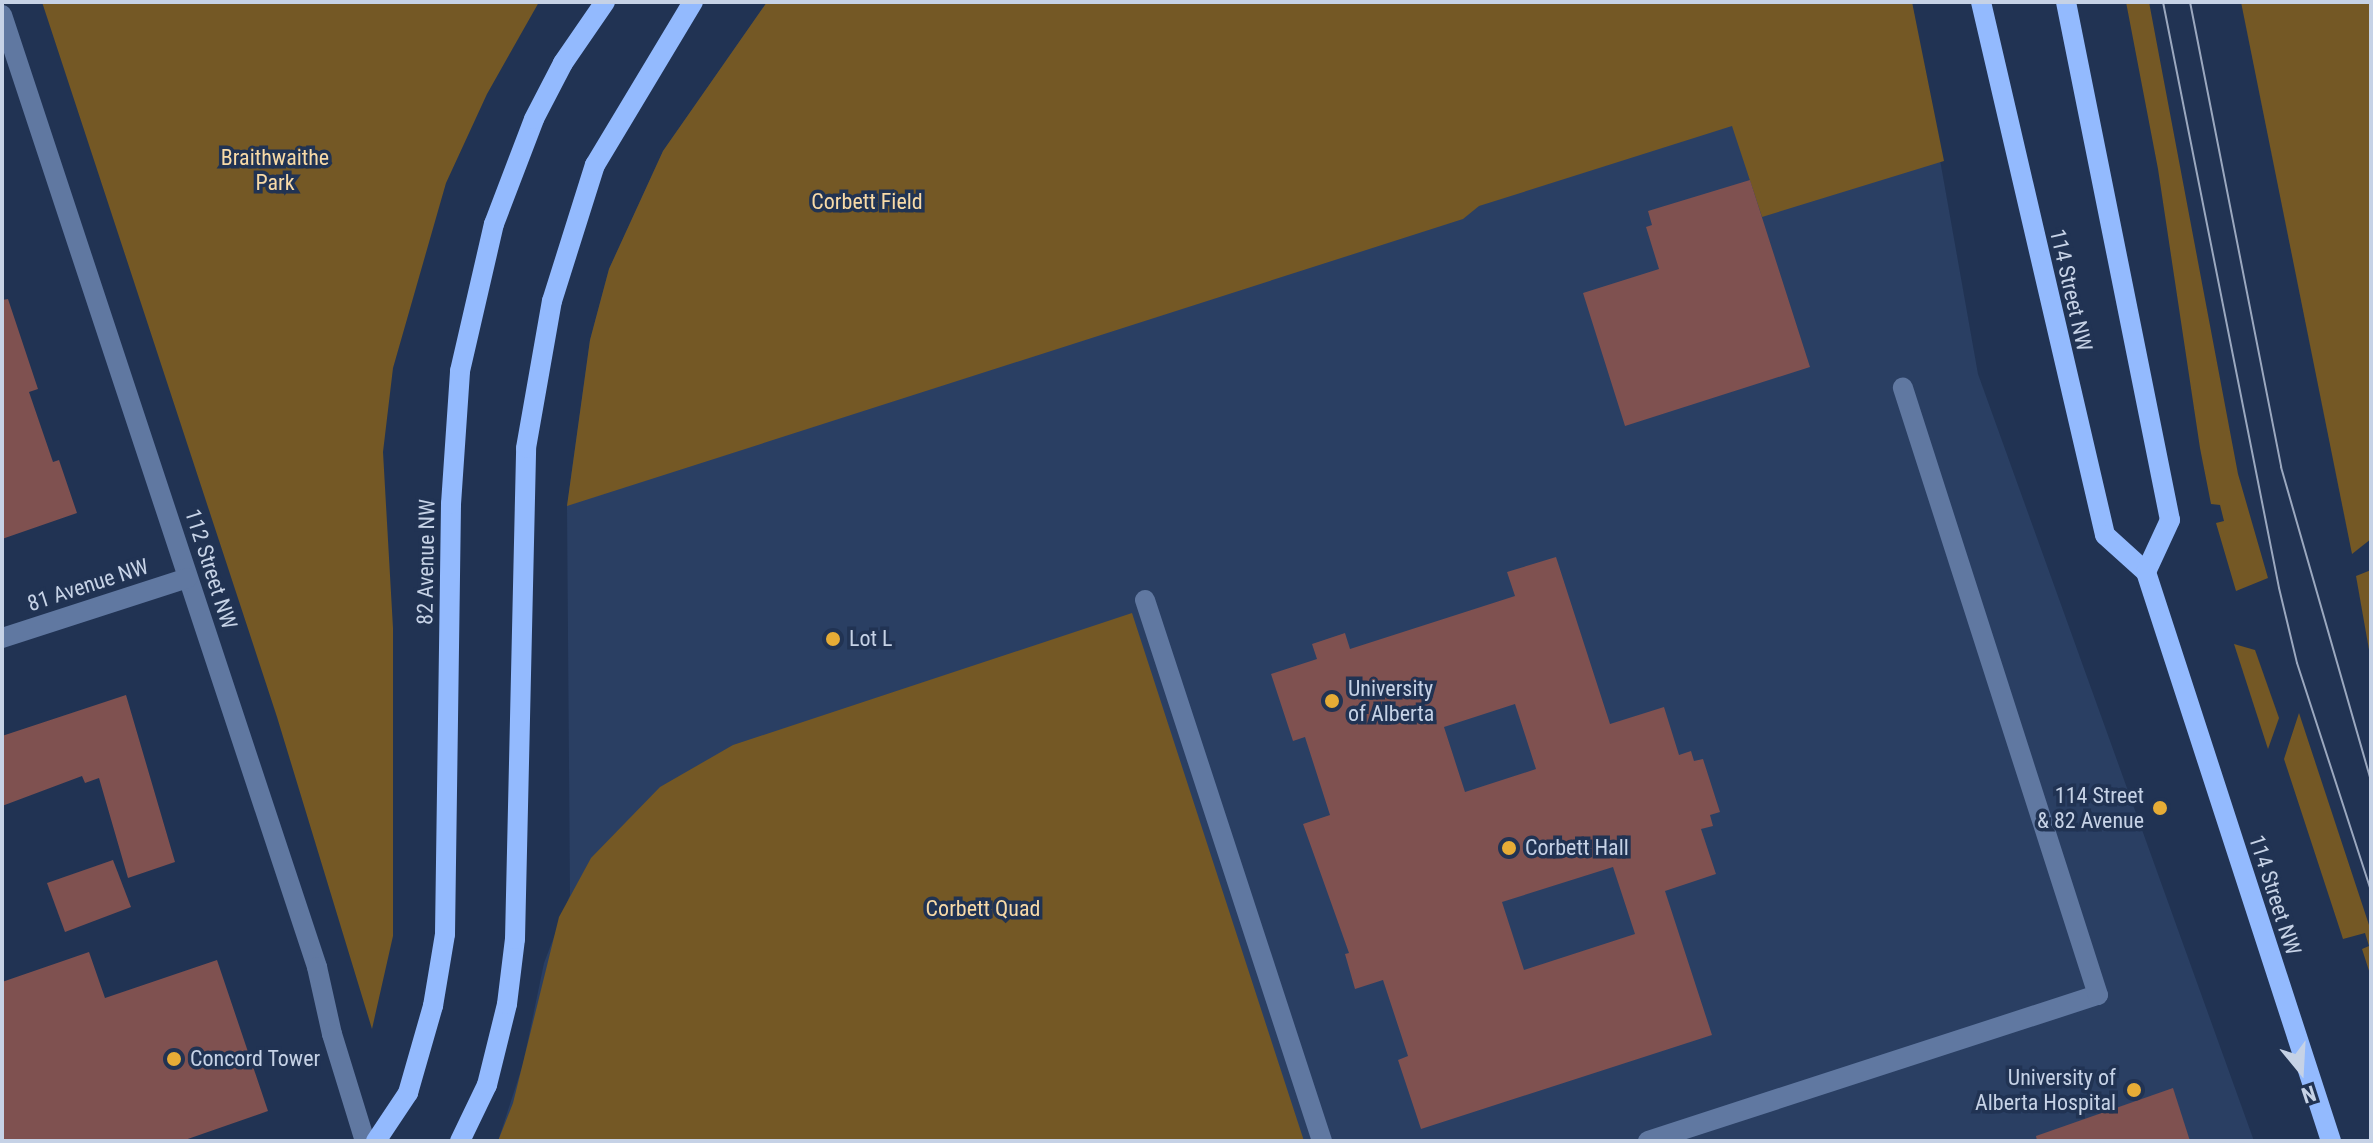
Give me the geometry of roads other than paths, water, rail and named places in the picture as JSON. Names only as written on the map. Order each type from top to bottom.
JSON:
[{"type":"main road","name":"82 Avenue NW","points":[[376,1141],[408,1093],[433,1006],[445,934],[451,504],[460,371],[494,224],[515,169],[563,63],[605,2]]},
{"type":"main road","points":[[460,1141],[487,1085],[507,1004],[515,939],[526,448],[552,301],[595,165],[693,2]]},
{"type":"main road","name":"114 Street NW","points":[[1981,2],[2105,535],[2146,572],[2331,1141]]},
{"type":"main road","points":[[2066,2],[2170,520],[2146,572]]},
{"type":"street","name":"112 Street NW","points":[[2,15],[317,967],[332,1034],[365,1141]]},
{"type":"street","points":[[1648,1141],[2098,995],[1903,388]]},
{"type":"street","name":"81 Avenue NW","points":[[2,638],[188,578]]},
{"type":"street","points":[[1145,600],[1322,1141]]},
{"type":"tram line","points":[[2163,2],[2279,588],[2297,663],[2371,891]]},
{"type":"tram line","points":[[2190,2],[2281,467],[2371,781]]},
{"type":"place","name":"Lot L","points":[[833,639]]},
{"type":"place","name":"University of Alberta","points":[[1332,701]]},
{"type":"place","name":"114 Street & 82 Avenue","points":[[2160,808]]},
{"type":"place","name":"Corbett Hall","points":[[1509,848]]},
{"type":"place","name":"Concord Tower","points":[[174,1059]]},
{"type":"place","name":"University of Alberta Hospital","points":[[2134,1090]]},
{"type":"park label","name":"Braithwaithe Park","points":[[275,170]]},
{"type":"park label","name":"Corbett Field","points":[[867,202]]},
{"type":"park label","name":"Corbett Quad","points":[[983,909]]}]
